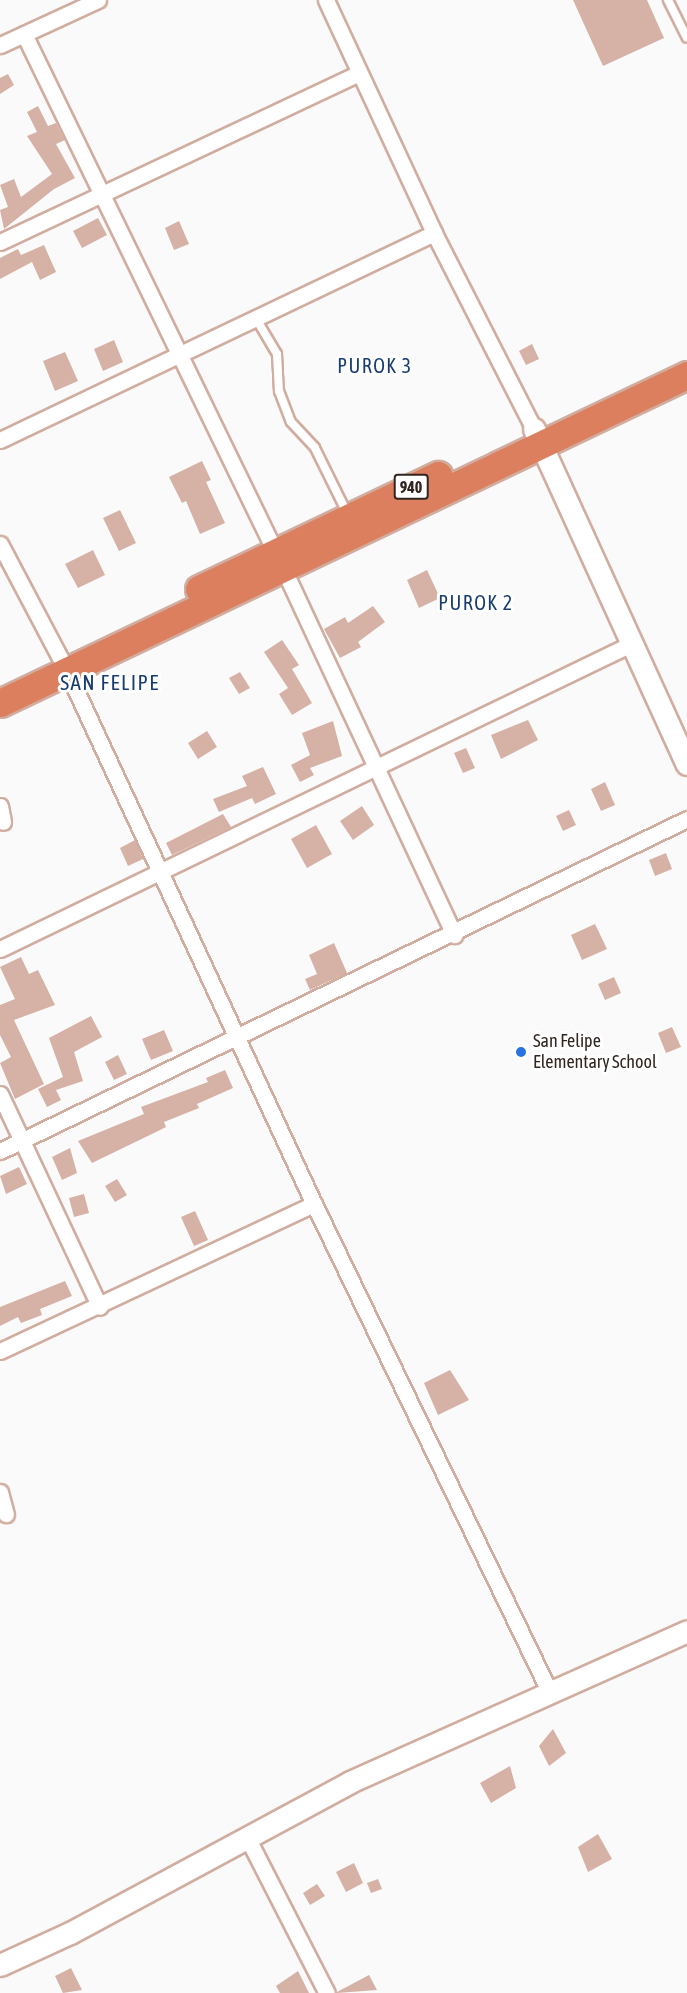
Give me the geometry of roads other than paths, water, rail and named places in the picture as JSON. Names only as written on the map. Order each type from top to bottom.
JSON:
[{"type":"highway","name":"940","points":[[0,703],[62,664],[538,437],[687,356]]},
{"type":"highway","name":"940","points":[[279,561],[348,517],[687,375]]},
{"type":"highway","name":"940","points":[[0,683],[62,664]]},
{"type":"street","points":[[0,45],[98,0]]},
{"type":"street","points":[[326,0],[434,233],[538,437],[687,764]]},
{"type":"street","points":[[24,34],[279,561],[454,935]]},
{"type":"street","points":[[0,242],[358,73]]},
{"type":"street","points":[[0,440],[434,233]]},
{"type":"street","points":[[0,544],[62,664],[314,1204],[551,1695]]},
{"type":"street","points":[[0,949],[160,874],[631,644]]},
{"type":"street","points":[[0,806],[3,822]]},
{"type":"street","points":[[0,1151],[454,935],[687,819]]},
{"type":"street","points":[[0,1094],[100,1307]]},
{"type":"street","points":[[0,1351],[100,1307],[314,1204]]},
{"type":"street","points":[[0,1492],[6,1514]]},
{"type":"street","points":[[0,1965],[70,1933],[308,1802],[406,1755],[551,1695],[687,1631]]},
{"type":"street","points":[[247,1837],[327,1993]]},
{"type":"lane","points":[[668,0],[687,38]]},
{"type":"lane","points":[[255,317],[277,354],[279,391],[288,414],[315,448],[348,517]]},
{"type":"place","name":"San Felipe Elementary School","points":[[521,1052]]},
{"type":"district","name":"PUROK 3","points":[[375,365]]},
{"type":"district","name":"PUROK 2","points":[[476,602]]},
{"type":"district","name":"SAN FELIPE","points":[[110,682]]}]
